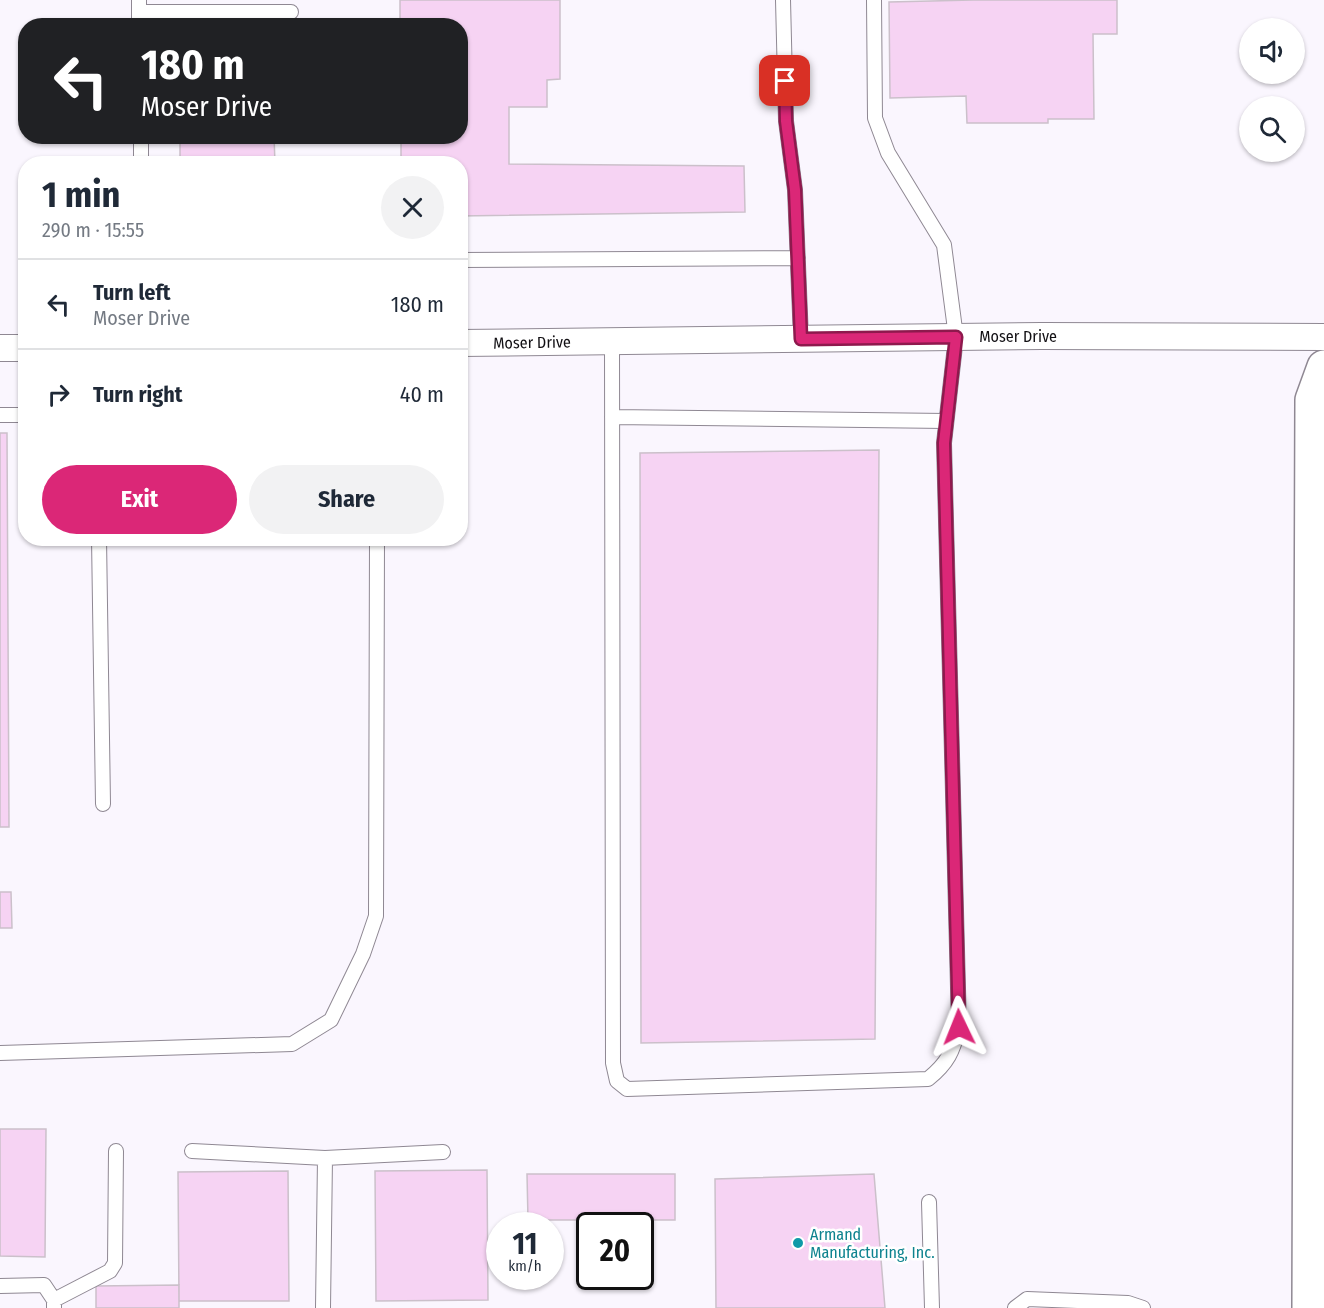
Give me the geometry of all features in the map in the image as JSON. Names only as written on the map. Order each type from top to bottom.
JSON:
[{"type":"main road","points":[[1309,1308],[1312,400],[1324,367]]},
{"type":"street","name":"Moser Drive","points":[[468,342],[956,337],[1324,337]]},
{"type":"street","points":[[0,348],[18,348]]},
{"type":"lane","points":[[783,0],[786,121],[795,190],[801,339]]},
{"type":"lane","points":[[612,341],[613,1063],[617,1082],[627,1089],[928,1079],[938,1071],[952,1053],[959,1027],[944,443],[956,337],[944,245],[888,153],[875,118],[874,0]]},
{"type":"lane","points":[[139,13],[291,12]]},
{"type":"lane","points":[[468,260],[798,258]]},
{"type":"lane","points":[[0,414],[18,415]]},
{"type":"lane","points":[[612,417],[946,421]]},
{"type":"lane","points":[[99,546],[103,804]]},
{"type":"lane","points":[[0,1053],[292,1044],[331,1020],[363,954],[376,916],[377,546]]},
{"type":"lane","points":[[0,1286],[44,1285],[54,1304],[110,1271],[115,1263],[116,1151]]},
{"type":"lane","points":[[192,1151],[325,1158],[443,1152]]},
{"type":"lane","points":[[323,1308],[325,1158]]},
{"type":"lane","points":[[929,1202],[932,1308]]},
{"type":"lane","points":[[1015,1308],[1027,1299],[1128,1303],[1143,1308]]},
{"type":"building","points":[[400,0],[560,0],[560,79],[547,80],[547,107],[509,107],[509,164],[744,166],[745,212],[468,216],[468,156],[401,156],[401,144],[468,144],[468,18],[400,18]]},
{"type":"building","points":[[1117,0],[1117,34],[1093,34],[1094,119],[1048,119],[1048,123],[967,123],[966,96],[890,98],[889,2]]},
{"type":"building","points":[[180,144],[274,144],[275,156],[180,156]]},
{"type":"building","points":[[0,433],[7,433],[9,827],[0,827]]},
{"type":"building","points":[[879,450],[875,1039],[641,1043],[640,453]]},
{"type":"building","points":[[0,892],[11,892],[12,928],[0,928]]},
{"type":"building","points":[[0,1129],[46,1129],[45,1257],[0,1256]]},
{"type":"building","points":[[487,1170],[486,1290],[488,1290],[488,1300],[376,1301],[375,1171]]},
{"type":"building","points":[[288,1171],[289,1301],[179,1301],[178,1172]]},
{"type":"building","points":[[527,1174],[675,1174],[675,1220],[654,1220],[654,1212],[576,1212],[576,1220],[564,1220],[564,1212],[528,1212]]},
{"type":"building","name":"Armand Manufacturing, Inc.","points":[[874,1174],[885,1308],[716,1308],[715,1179]]},
{"type":"building","points":[[179,1285],[179,1308],[96,1308],[96,1286]]},
{"type":"place","name":"Armand Manufacturing, Inc.","points":[[798,1243]]},
{"type":"route","points":[[785,81],[786,121],[795,190],[801,339],[956,337],[944,443],[959,1027]]}]
